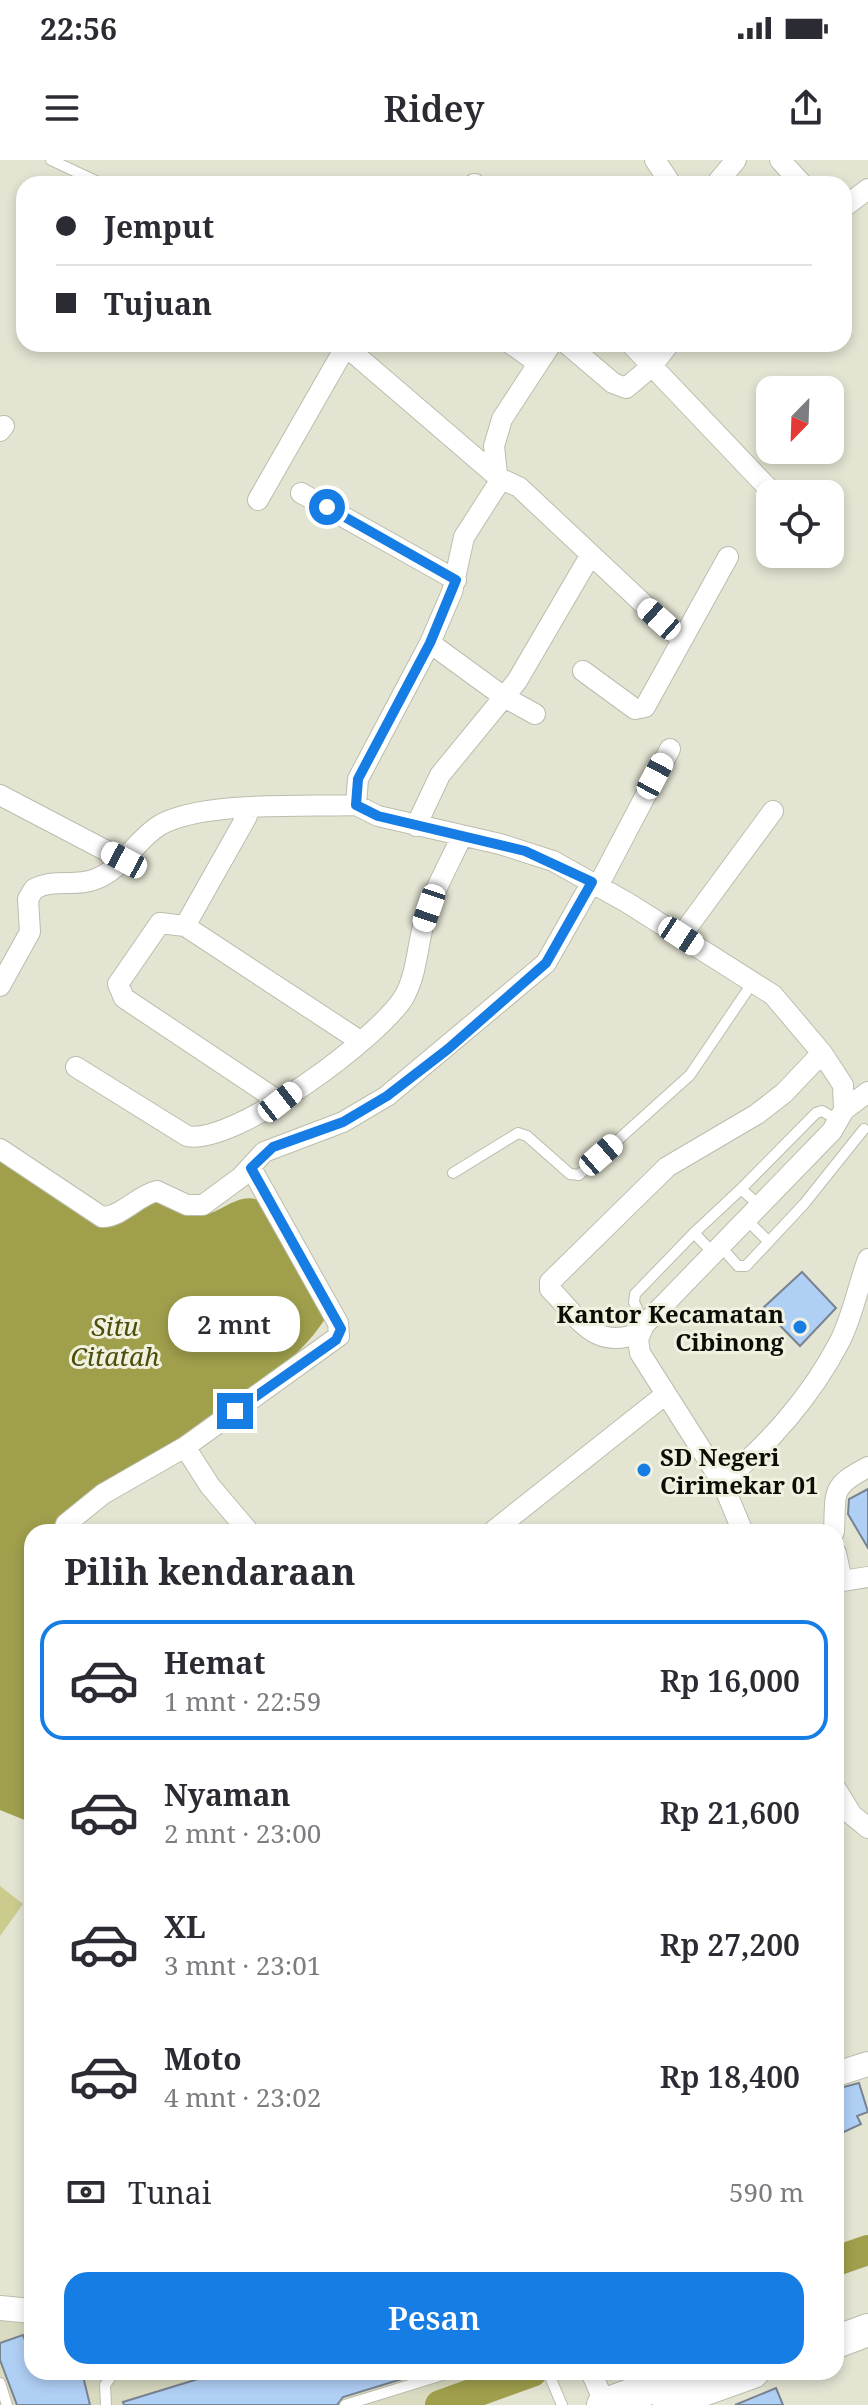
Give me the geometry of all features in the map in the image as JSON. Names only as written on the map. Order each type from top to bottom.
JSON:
[{"type":"highway","points":[[844,2317],[868,2309]]},
{"type":"highway","points":[[844,2339],[868,2330]]},
{"type":"highway","points":[[604,2405],[672,2380]]},
{"type":"highway","points":[[662,2405],[731,2380]]},
{"type":"street","points":[[723,176],[736,160]]},
{"type":"street","points":[[780,160],[795,176]]},
{"type":"street","points":[[258,500],[341,352]]},
{"type":"street","points":[[353,352],[499,478],[519,487],[682,640]]},
{"type":"street","points":[[522,352],[538,363]]},
{"type":"street","points":[[356,805],[356,789],[366,762],[430,643],[456,580],[464,537],[499,478],[494,452],[499,427],[546,352]]},
{"type":"street","points":[[577,352],[621,387],[632,385],[663,352]]},
{"type":"street","points":[[638,352],[760,480]]},
{"type":"street","points":[[301,493],[456,580]]},
{"type":"street","points":[[416,826],[440,775],[504,697],[542,644],[590,556]]},
{"type":"street","points":[[583,671],[631,707],[642,709],[728,557]]},
{"type":"street","points":[[430,643],[504,697],[535,714]]},
{"type":"street","points":[[0,1149],[96,1214],[109,1217],[138,1197],[157,1191],[199,1207],[251,1168],[273,1147],[343,1122],[387,1096],[448,1049],[546,963],[595,884],[670,749]]},
{"type":"street","points":[[0,795],[124,860]]},
{"type":"street","points":[[0,986],[30,932],[28,899],[34,889],[59,880],[92,881],[124,860],[160,825],[192,814],[356,805],[378,816],[525,851],[595,884],[761,987],[822,1053],[843,1085],[841,1115]]},
{"type":"street","points":[[681,936],[773,811]]},
{"type":"street","points":[[185,926],[247,816]]},
{"type":"street","points":[[76,1067],[176,1131],[192,1137],[249,1121],[280,1102],[390,1016],[407,989],[423,925],[462,836]]},
{"type":"street","points":[[280,1102],[119,992],[118,984],[155,928],[167,922],[185,926],[360,1041]]},
{"type":"street","points":[[822,1053],[784,1093],[757,1114],[667,1167],[550,1282],[550,1289],[595,1334],[616,1340],[642,1329],[754,1213],[841,1115],[868,1092]]},
{"type":"street","points":[[66,1524],[103,1494],[185,1447],[339,1336],[338,1323],[251,1168]]},
{"type":"street","points":[[722,1482],[752,1458],[814,1383],[841,1340],[868,1259]]},
{"type":"street","points":[[642,1329],[640,1353],[722,1482],[740,1522]]},
{"type":"street","points":[[502,1524],[666,1394]]},
{"type":"street","points":[[185,1447],[210,1486],[242,1524]]},
{"type":"street","points":[[834,1524],[836,1488],[840,1482],[868,1467]]},
{"type":"street","points":[[844,1581],[868,1577]]},
{"type":"street","points":[[844,1802],[852,1815],[868,1828]]},
{"type":"street","points":[[844,2072],[868,2064]]},
{"type":"street","points":[[0,2308],[24,2310]]},
{"type":"street","points":[[594,2380],[604,2405]]},
{"type":"lane","points":[[51,160],[85,176]]},
{"type":"lane","points":[[453,1173],[518,1133],[527,1136],[570,1174],[579,1175],[690,1075],[761,987]]},
{"type":"lane","points":[[642,1329],[634,1302],[635,1294],[816,1113],[822,1111],[841,1115]]},
{"type":"lane","points":[[694,1233],[742,1267],[769,1242],[864,1129]]},
{"type":"lane","points":[[741,1189],[769,1242]]},
{"type":"lane","points":[[106,2405],[105,2385],[108,2380]]},
{"type":"lane","points":[[347,2405],[427,2380]]},
{"type":"lane","points":[[551,2380],[561,2402]]},
{"type":"lane","points":[[0,2383],[7,2405]]},
{"type":"shaded area","points":[[0,2318],[24,2318],[24,2380],[491,2380],[421,2405],[0,2405]]},
{"type":"green space","points":[[0,1886],[23,1904],[0,1936]]},
{"type":"water","name":"Situ Citatah","points":[[0,1158],[99,1226],[107,1226],[157,1201],[182,1213],[198,1216],[243,1199],[258,1200],[326,1317],[295,1355],[275,1373],[206,1422],[88,1494],[57,1524],[24,1524],[24,1820],[0,1810]]},
{"type":"building","name":"Kantor Kecamatan Cibinong","points":[[802,1272],[836,1308],[800,1346],[763,1308]]},
{"type":"building","points":[[868,1489],[868,1548],[848,1514],[849,1499]]},
{"type":"building","points":[[859,2083],[868,2112],[857,2116],[861,2124],[844,2132],[844,2087]]},
{"type":"building","points":[[23,2335],[24,2380],[84,2380],[90,2405],[17,2405],[0,2360],[0,2343]]},
{"type":"building","points":[[195,2380],[399,2380],[343,2397],[337,2405],[124,2405],[123,2402]]},
{"type":"building","points":[[776,2388],[783,2405],[735,2405]]},
{"type":"waterway","points":[[844,2258],[868,2250]]},
{"type":"waterway","points":[[440,2405],[510,2380]]},
{"type":"place","name":"Kantor Kecamatan Cibinong","points":[[800,1327]]},
{"type":"place","name":"SD Negeri Cirimekar 01","points":[[644,1470]]},
{"type":"route","points":[[235,1411],[336,1340],[341,1329],[251,1168],[264,1152],[273,1147],[343,1122],[387,1096],[448,1049],[546,963],[592,882],[553,861],[525,851],[416,826],[358,808],[355,794],[358,779],[430,643],[456,580],[327,507]]}]
